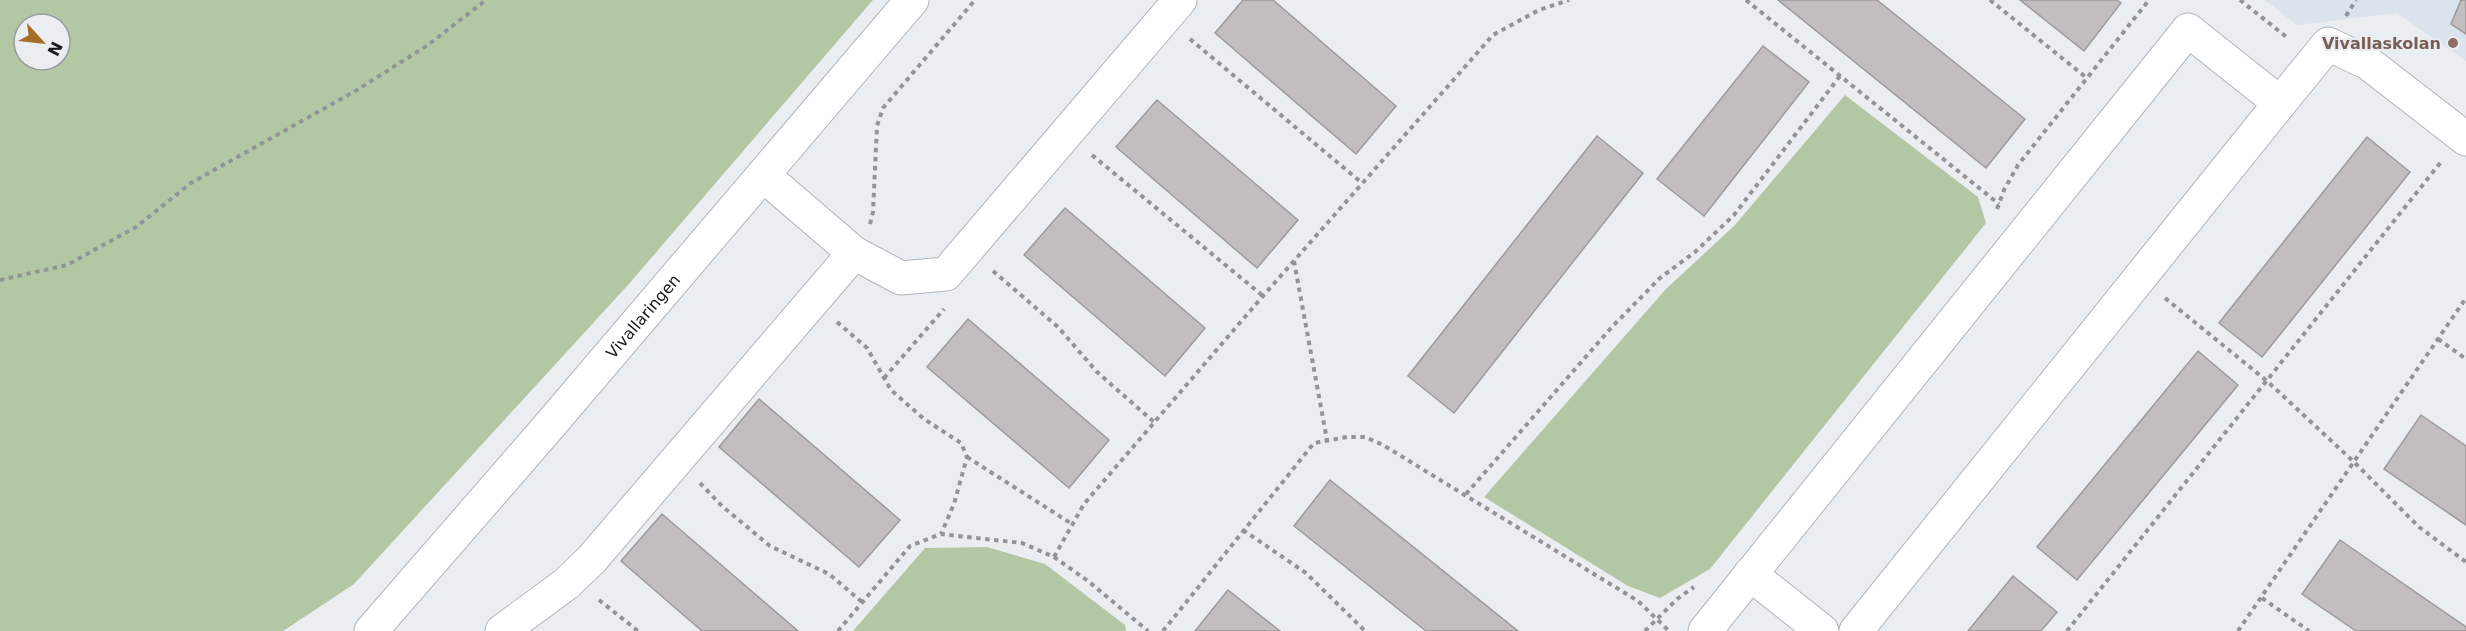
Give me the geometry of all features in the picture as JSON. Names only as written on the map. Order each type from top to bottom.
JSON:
[{"type":"street","name":"Vivallaringen","points":[[371,631],[912,0]]},
{"type":"street","points":[[763,175],[854,253],[901,278],[945,274],[1172,9]]},
{"type":"street","points":[[1705,631],[2188,30],[2280,103]]},
{"type":"street","points":[[1856,631],[2328,44],[2368,63],[2455,149]]},
{"type":"street","points":[[502,631],[573,578],[592,558],[854,253]]},
{"type":"street","points":[[1750,574],[1822,631]]},
{"type":"path","points":[[0,280],[67,266],[136,227],[191,183],[357,90],[428,45],[486,0]]},
{"type":"path","points":[[854,253],[863,239],[873,212],[877,126],[883,108],[975,0]]},
{"type":"path","points":[[1054,557],[1084,504],[1294,260],[1493,35],[1539,10],[1569,0]]},
{"type":"path","points":[[1746,0],[1999,204]]},
{"type":"path","points":[[1990,0],[2088,79]]},
{"type":"path","points":[[1172,9],[1362,183]]},
{"type":"path","points":[[1466,494],[1611,328],[1660,278],[1695,252],[1734,215],[1840,76]]},
{"type":"path","points":[[1066,134],[1263,296]]},
{"type":"path","points":[[2067,631],[2455,149]]},
{"type":"path","points":[[967,249],[1058,327],[1097,372],[1154,422]]},
{"type":"path","points":[[1294,260],[1327,440]]},
{"type":"path","points":[[2139,278],[2267,381],[2354,462],[2419,527],[2466,562]]},
{"type":"path","points":[[2238,631],[2466,298]]},
{"type":"path","points":[[812,300],[867,348],[891,390],[924,419],[961,443],[967,457],[1072,524]]},
{"type":"path","points":[[884,378],[945,308]]},
{"type":"path","points":[[2438,339],[2466,359]]},
{"type":"path","points":[[1163,631],[1314,443],[1347,437],[1365,437],[1391,449],[1466,494],[1638,601],[1669,631]]},
{"type":"path","points":[[940,534],[954,504],[967,457]]},
{"type":"path","points":[[678,458],[722,506],[770,546],[829,574],[862,602]]},
{"type":"path","points":[[1243,530],[1306,573],[1365,631]]},
{"type":"path","points":[[838,631],[910,546],[940,534],[1022,543],[1054,557],[1088,581],[1148,631]]},
{"type":"path","points":[[573,578],[638,631]]},
{"type":"path","points":[[2262,597],[2309,631]]},
{"type":"shaded area","name":"Vivallaskolan","points":[[2265,0],[2466,0],[2466,61],[2397,13],[2297,25]]},
{"type":"green space","points":[[0,0],[873,0],[628,285],[354,584],[283,631],[0,631]]},
{"type":"green space","points":[[1845,95],[1978,197],[1986,223],[1710,569],[1660,598],[1628,586],[1484,497],[1665,290],[1735,225]]},
{"type":"green space","points":[[987,547],[1045,564],[1125,625],[1126,631],[853,631],[925,548]]},
{"type":"building","points":[[1243,0],[1273,0],[1396,106],[1356,154],[1215,33]]},
{"type":"building","points":[[1778,0],[1877,0],[2025,119],[1986,168]]},
{"type":"building","points":[[2020,0],[2117,0],[2121,3],[2084,51]]},
{"type":"building","points":[[2461,0],[2466,0],[2466,34],[2451,24]]},
{"type":"building","points":[[1763,46],[1809,82],[1704,216],[1657,179]]},
{"type":"building","points":[[1157,100],[1298,220],[1257,268],[1116,147]]},
{"type":"building","points":[[1597,136],[1643,173],[1454,413],[1408,376]]},
{"type":"building","points":[[2367,137],[2410,172],[2262,357],[2219,323]]},
{"type":"building","points":[[1065,208],[1205,328],[1165,376],[1024,255]]},
{"type":"building","points":[[968,319],[1109,440],[1069,488],[927,367]]},
{"type":"building","points":[[2198,351],[2238,385],[2077,580],[2037,547]]},
{"type":"building","points":[[759,399],[900,520],[859,567],[719,447]]},
{"type":"building","points":[[2421,415],[2466,446],[2466,525],[2384,469]]},
{"type":"building","points":[[1330,480],[1518,631],[1426,631],[1294,526]]},
{"type":"building","points":[[662,514],[798,631],[702,631],[621,561]]},
{"type":"building","points":[[2340,540],[2466,627],[2466,631],[2356,631],[2302,594]]},
{"type":"building","points":[[2013,576],[2057,612],[2041,631],[1968,631]]},
{"type":"building","points":[[1228,590],[1280,631],[1195,631]]},
{"type":"place","name":"Vivallaskolan","points":[[2453,43]]}]
